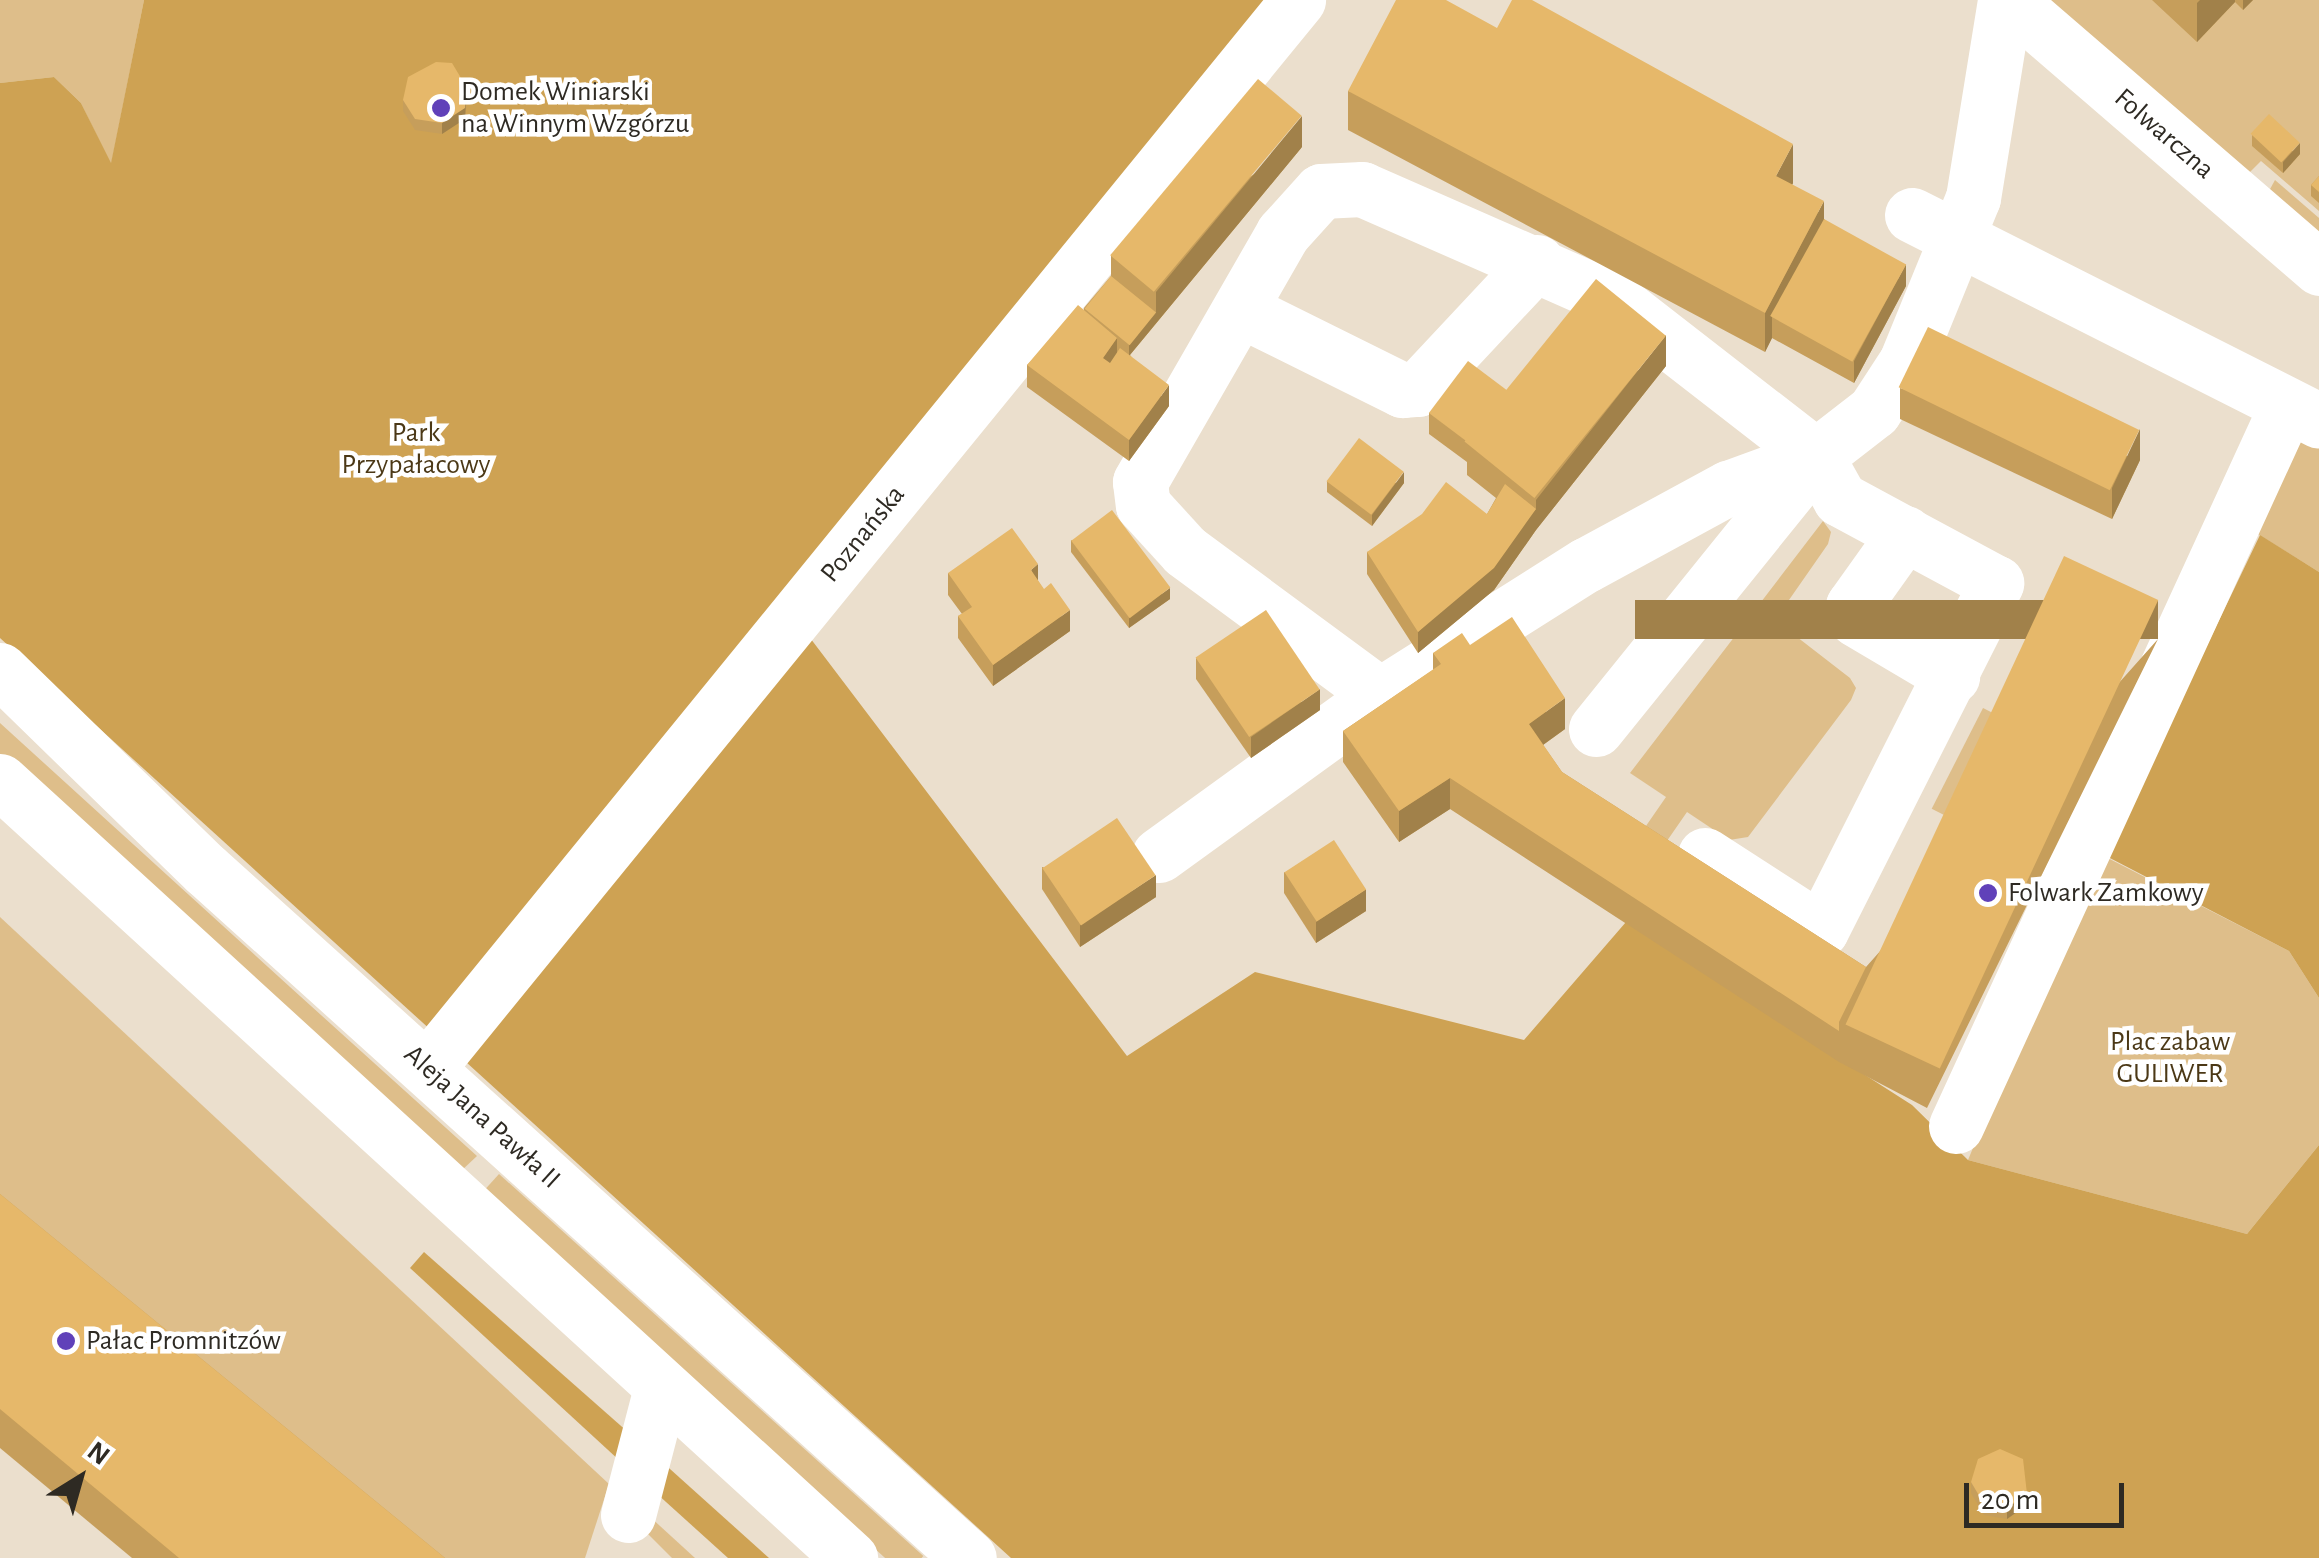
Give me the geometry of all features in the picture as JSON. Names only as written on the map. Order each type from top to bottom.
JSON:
[{"type":"street","name":"Poznańska","points":[[428,1067],[1298,0]]},
{"type":"street","name":"Folwarczna","points":[[1816,456],[1874,412],[1906,362],[1936,227],[1984,153],[2007,0]]},
{"type":"street","name":"Folwarczna","points":[[2007,0],[2319,268]]},
{"type":"street","points":[[1380,695],[1185,552],[1142,505],[1140,482],[1243,310],[1283,232],[1309,200],[1339,187],[1362,189],[1537,262],[1615,300],[1816,456],[1840,499],[1996,584],[1821,930],[1705,855]]},
{"type":"street","points":[[1936,227],[2303,413],[1956,1126]]},
{"type":"street","points":[[1243,310],[1402,390],[1418,388],[1537,262]]},
{"type":"street","points":[[1158,855],[1380,695],[1586,565],[1728,488],[1816,456]]},
{"type":"street","points":[[1596,729],[1816,456]]},
{"type":"street","points":[[1905,533],[1853,606],[1856,620],[1952,676]]},
{"type":"street","name":"Aleja Jana Pawła II","points":[[0,670],[206,870],[969,1558]]},
{"type":"street","points":[[0,781],[850,1558]]},
{"type":"street","points":[[628,1515],[660,1388]]},
{"type":"green space","points":[[0,0],[144,0],[111,165],[81,103],[54,77],[0,83]]},
{"type":"green space","name":"Park Przypałacowy","points":[[144,0],[1297,0],[795,618],[1127,1056],[1255,972],[1524,1040],[1626,922],[1912,1105],[1968,1160],[2247,1234],[2319,1145],[2319,1558],[1011,1558],[0,638],[0,83],[54,77],[81,103],[111,163]]},
{"type":"green space","points":[[2009,0],[2319,0],[2319,211],[2261,161],[2231,191]]},
{"type":"green space","points":[[2275,180],[2319,218],[2319,250],[2263,202]]},
{"type":"green space","points":[[2290,430],[2319,444],[2319,572],[2248,528]]},
{"type":"green space","points":[[1823,521],[1831,532],[1828,544],[1775,620],[1850,678],[1856,688],[1851,700],[1748,837],[1729,840],[1687,812],[1660,851],[1639,836],[1666,797],[1630,773]]},
{"type":"green space","points":[[2260,535],[2319,572],[2319,998],[2289,951],[2106,856]]},
{"type":"green space","points":[[1983,708],[2005,719],[1954,820],[1932,809]]},
{"type":"green space","points":[[0,723],[477,1156],[460,1172],[0,755]]},
{"type":"green space","name":"Plac zabaw GULIWER","points":[[2096,852],[2289,951],[2319,998],[2319,1145],[2247,1234],[1968,1160]]},
{"type":"green space","points":[[0,917],[609,1484],[585,1558],[398,1558],[0,1233]]},
{"type":"green space","points":[[499,1174],[923,1556],[885,1558],[481,1194]]},
{"type":"green space","points":[[424,1252],[629,1433],[620,1461],[410,1268]]},
{"type":"green space","points":[[660,1460],[769,1558],[728,1558],[645,1483]]},
{"type":"green space","points":[[648,1515],[695,1558],[672,1558],[643,1529]]},
{"type":"building","points":[[1396,0],[1446,0],[1497,28],[1512,0],[1532,0],[1793,144],[1776,176],[1824,201],[1765,313],[1348,91]]},
{"type":"building","points":[[436,62],[452,63],[467,88],[465,108],[442,123],[415,119],[403,100],[408,77]]},
{"type":"building","points":[[1258,79],[1302,116],[1154,292],[1110,255]]},
{"type":"building","points":[[2269,114],[2300,143],[2281,162],[2251,134]]},
{"type":"building","points":[[2319,176],[2319,192],[2311,185]]},
{"type":"building","points":[[1824,219],[1906,265],[1852,362],[1770,316]]},
{"type":"building","points":[[1111,276],[1156,313],[1130,345],[1085,309]]},
{"type":"building","points":[[1596,279],[1666,336],[1534,498],[1464,441]]},
{"type":"building","points":[[1078,305],[1117,338],[1103,358],[1110,363],[1120,348],[1169,385],[1129,440],[1027,365]]},
{"type":"building","points":[[1928,327],[2139,430],[2110,490],[1899,387]]},
{"type":"building","points":[[1468,361],[1508,391],[1469,443],[1429,413]]},
{"type":"building","points":[[1359,438],[1404,472],[1371,515],[1327,481]]},
{"type":"building","points":[[1446,482],[1487,514],[1505,484],[1536,509],[1494,568],[1418,632],[1367,552],[1422,514]]},
{"type":"building","points":[[1112,510],[1170,587],[1130,618],[1071,541]]},
{"type":"building","points":[[1012,528],[1038,564],[1031,570],[1044,589],[1051,583],[1070,610],[993,665],[958,616],[972,607],[948,573]]},
{"type":"building","points":[[2064,556],[2158,600],[1940,1069],[1846,1025]]},
{"type":"building","points":[[1266,610],[1320,690],[1249,737],[1196,658]]},
{"type":"building","points":[[1512,617],[1565,698],[1529,724],[1562,772],[1866,967],[1839,1022],[1839,1031],[1450,778],[1399,811],[1343,731],[1441,664],[1433,653],[1462,633],[1470,645]]},
{"type":"building","points":[[1117,818],[1156,875],[1081,926],[1042,868]]},
{"type":"building","points":[[1334,840],[1366,889],[1317,922],[1285,872]]},
{"type":"building","name":"Pałac Promnitzów","points":[[0,1194],[445,1558],[179,1558],[0,1409]]},
{"type":"building","points":[[2000,1449],[2023,1459],[2027,1494],[2007,1508],[1984,1504],[1971,1482],[1978,1459]]},
{"type":"place","name":"Domek Winiarski na Winnym Wzgórzu","points":[[441,108]]},
{"type":"place","name":"Folwark Zamkowy","points":[[1988,893]]},
{"type":"place","name":"Pałac Promnitzów","points":[[66,1341]]}]
